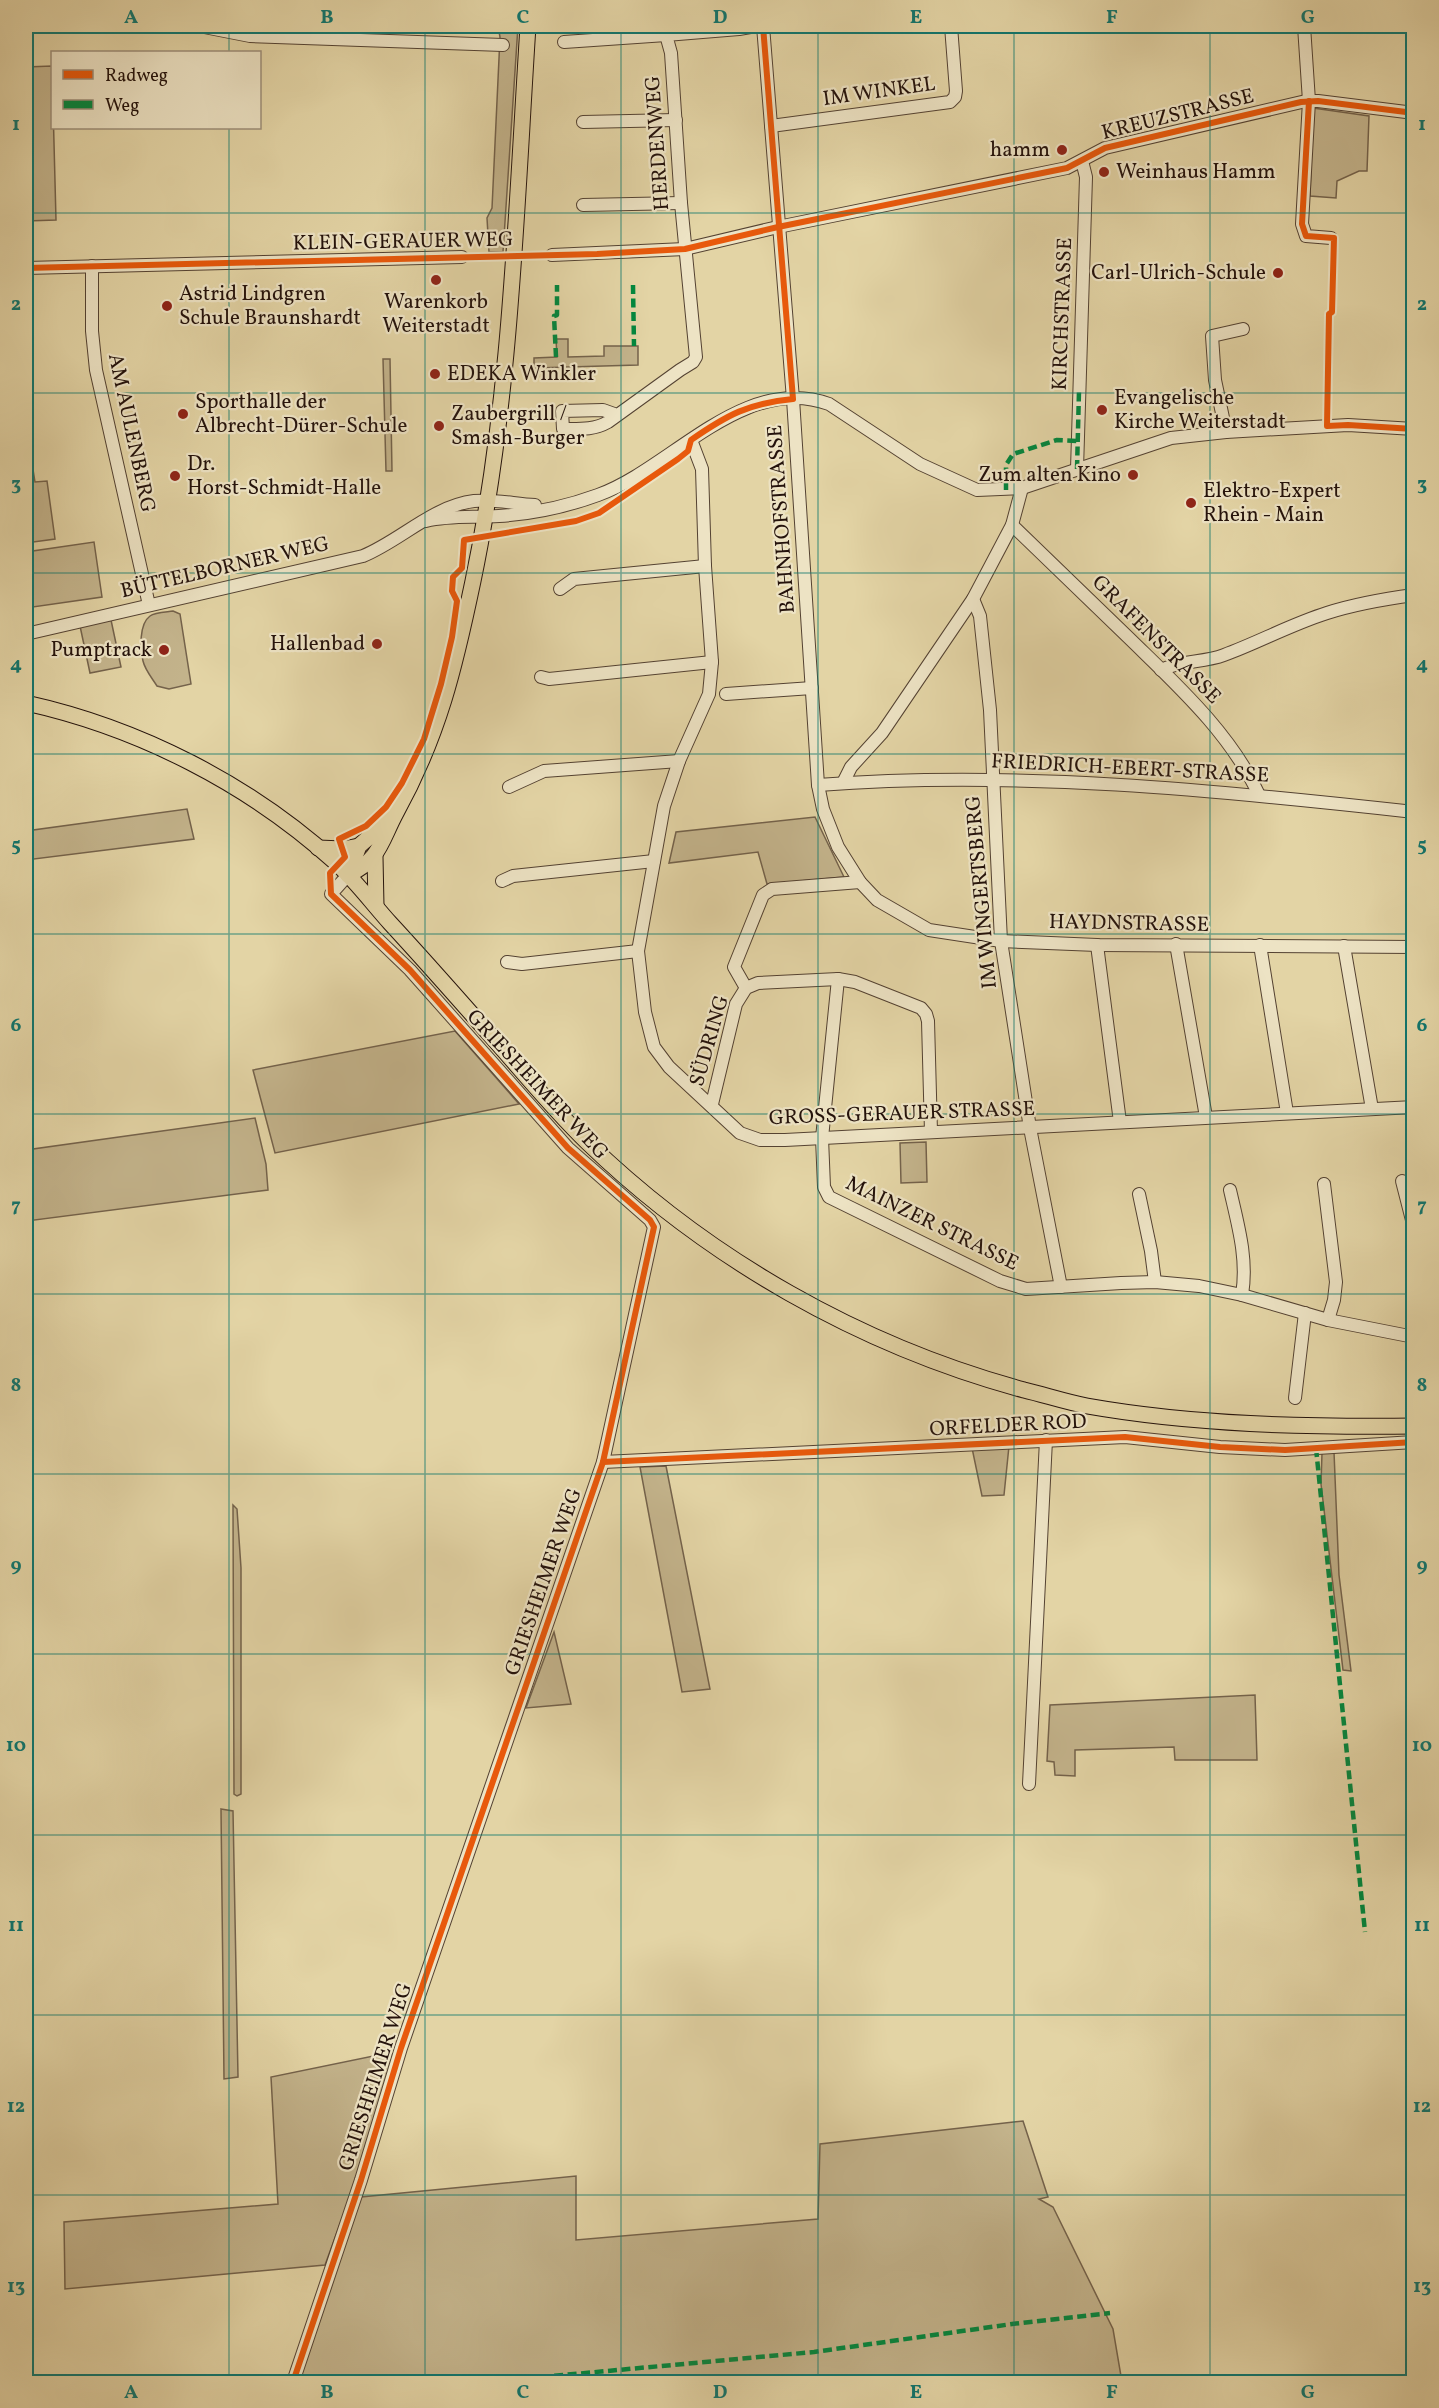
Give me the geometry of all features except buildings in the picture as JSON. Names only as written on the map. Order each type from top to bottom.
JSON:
[{"type":"main road","points":[[348,875],[365,867],[375,857],[420,768],[450,687],[483,537],[503,393],[528,26]]},
{"type":"main road","points":[[26,703],[91,721],[174,755],[253,800],[318,848],[348,875],[560,1114],[628,1179],[728,1255],[771,1283],[822,1310],[874,1336],[963,1372],[1085,1406],[1191,1420],[1258,1424],[1413,1426]]},
{"type":"main road","points":[[348,875],[359,846],[395,815]]},
{"type":"main road","points":[[318,848],[343,849],[359,846]]},
{"type":"main road","points":[[375,857],[375,906]]},
{"type":"street","points":[[199,26],[250,36],[503,45]]},
{"type":"street","points":[[564,42],[665,30],[739,29],[756,26]]},
{"type":"street","name":"BAHNHOFSTRASSE","points":[[763,26],[793,399],[818,785]]},
{"type":"street","name":"IM WINKEL","points":[[771,126],[950,102],[955,98],[957,91],[951,26]]},
{"type":"street","points":[[1304,26],[1309,100],[1302,224],[1306,236],[1330,238]]},
{"type":"street","name":"HERDENWEG","points":[[617,415],[695,359],[670,48],[665,30]]},
{"type":"street","name":"KREUZSTRASSE","points":[[778,227],[1067,168],[1105,148],[1309,100],[1413,113]]},
{"type":"street","points":[[583,122],[676,120]]},
{"type":"street","name":"KIRCHSTRASSE","points":[[1077,469],[1086,210],[1086,174],[1082,161]]},
{"type":"street","points":[[583,205],[681,203]]},
{"type":"street","points":[[552,255],[685,249],[778,227]]},
{"type":"street","name":"KLEIN-GERAUER WEG","points":[[26,268],[462,257]]},
{"type":"street","name":"AM AULENBERG","points":[[92,266],[92,331],[96,370],[149,605]]},
{"type":"street","points":[[1226,432],[1215,381],[1212,336],[1243,329]]},
{"type":"street","name":"BÜTTELBORNER WEG","points":[[26,634],[363,556],[375,552],[426,521],[488,508],[516,514],[586,499],[636,477],[743,408],[793,399],[812,399],[829,404],[920,464],[977,490],[999,491],[1022,488],[1171,438],[1226,432],[1348,425],[1413,429]]},
{"type":"street","name":"GROSS-GERAUER STRASSE","points":[[691,440],[702,469],[705,566],[712,662],[709,694],[679,761],[664,807],[638,951],[647,1027],[654,1047],[669,1067],[712,1104],[740,1133],[760,1140],[822,1138],[1413,1107]]},
{"type":"street","points":[[843,783],[851,767],[882,733],[973,599],[1012,525],[1022,488]]},
{"type":"street","name":"GRAFENSTRASSE","points":[[1012,525],[1161,670],[1227,742],[1249,774],[1259,795]]},
{"type":"street","points":[[560,589],[574,579],[705,566]]},
{"type":"street","points":[[1161,670],[1174,663],[1205,661],[1225,655],[1327,613],[1376,600],[1413,595]]},
{"type":"street","name":"IM WINGERTSBERG","points":[[973,599],[980,616],[989,699],[1001,941],[1030,1128],[1061,1287]]},
{"type":"street","points":[[541,677],[549,679],[712,662]]},
{"type":"street","points":[[726,694],[812,688]]},
{"type":"street","points":[[509,786],[544,771],[679,761]]},
{"type":"street","name":"FRIEDRICH-EBERT-STRASSE","points":[[818,785],[992,780],[1094,783],[1259,795],[1413,812]]},
{"type":"street","name":"HAYDNSTRASSE","points":[[818,785],[823,809],[838,847],[860,882],[877,900],[928,930],[1001,941],[1097,945],[1413,947]]},
{"type":"street","points":[[502,880],[513,876],[654,861]]},
{"type":"street","name":"GRIESHEIMER WEG","points":[[293,2382],[361,2180],[401,2048],[603,1462],[654,1227],[650,1220],[568,1148],[410,970],[331,894],[348,875]]},
{"type":"street","name":"SÜDRING","points":[[746,988],[734,967],[763,895],[772,889],[860,882]]},
{"type":"street","points":[[1176,944],[1206,1117]]},
{"type":"street","points":[[1097,945],[1120,1122]]},
{"type":"street","points":[[1260,945],[1287,1113]]},
{"type":"street","points":[[1344,946],[1372,1109]]},
{"type":"street","points":[[507,963],[522,964],[638,951]]},
{"type":"street","name":"SÜDRING","points":[[712,1104],[736,1004],[746,988],[758,983],[838,979],[855,982],[921,1008],[926,1014],[932,1132]]},
{"type":"street","name":"MAINZER STRASSE","points":[[838,979],[822,1138],[824,1187],[829,1197],[1000,1281],[1026,1289],[1155,1282],[1199,1286],[1242,1295],[1328,1320],[1413,1337]]},
{"type":"street","points":[[1402,1181],[1413,1228]]},
{"type":"street","points":[[1324,1184],[1336,1282],[1328,1320]]},
{"type":"street","points":[[1230,1190],[1245,1257],[1242,1295]]},
{"type":"street","points":[[1139,1194],[1155,1282]]},
{"type":"street","points":[[1296,1398],[1305,1313]]},
{"type":"street","name":"ORFELDER ROD","points":[[603,1462],[1125,1437],[1220,1447],[1285,1450],[1413,1442]]},
{"type":"street","name":"ORFELDER ROD","points":[[1029,1784],[1046,1440]]},
{"type":"shaded area","points":[[498,26],[518,26],[503,252],[489,252],[487,218],[492,208],[500,37]]},
{"type":"shaded area","points":[[51,66],[51,129],[54,129],[56,220],[26,221],[26,67]]},
{"type":"shaded area","points":[[1313,108],[1369,116],[1367,171],[1359,171],[1337,181],[1336,198],[1310,196]]},
{"type":"shaded area","points":[[556,339],[568,339],[568,357],[604,356],[604,346],[638,346],[638,365],[534,368],[534,358],[557,357]]},
{"type":"shaded area","points":[[383,359],[390,359],[392,471],[386,471]]},
{"type":"shaded area","points":[[26,425],[35,482],[47,481],[55,539],[26,543]]},
{"type":"shaded area","points":[[94,542],[102,597],[26,608],[26,552]]},
{"type":"shaded area","name":"Pumptrack","points":[[173,611],[180,614],[191,684],[169,689],[157,686],[147,671],[142,656],[141,637],[146,620],[150,616]]},
{"type":"shaded area","points":[[111,620],[121,667],[90,673],[80,626]]},
{"type":"shaded area","points":[[187,809],[194,839],[26,860],[26,831]]},
{"type":"shaded area","points":[[815,817],[844,877],[767,884],[758,852],[669,863],[676,832]]},
{"type":"shaded area","points":[[455,1031],[519,1104],[275,1153],[253,1070]]},
{"type":"shaded area","points":[[255,1118],[266,1164],[268,1190],[27,1221],[26,1150]]},
{"type":"shaded area","points":[[926,1142],[927,1182],[901,1183],[900,1143]]},
{"type":"shaded area","points":[[1009,1446],[1004,1495],[982,1496],[972,1448]]},
{"type":"shaded area","points":[[1334,1452],[1339,1575],[1351,1671],[1343,1670],[1321,1484],[1322,1453]]},
{"type":"shaded area","points":[[666,1466],[710,1689],[682,1692],[640,1467]]},
{"type":"shaded area","points":[[233,1505],[237,1509],[241,1568],[241,1794],[237,1796],[234,1794]]},
{"type":"shaded area","points":[[554,1632],[571,1704],[526,1708]]},
{"type":"shaded area","points":[[1255,1695],[1257,1760],[1175,1760],[1174,1747],[1075,1750],[1075,1776],[1055,1775],[1054,1762],[1047,1761],[1050,1705]]},
{"type":"shaded area","points":[[221,1809],[233,1811],[238,2077],[224,2079]]},
{"type":"shaded area","points":[[388,2053],[394,2059],[350,2197],[325,2265],[65,2289],[64,2222],[278,2204],[271,2077]]},
{"type":"shaded area","points":[[1023,2121],[1048,2197],[1039,2199],[1053,2207],[1113,2329],[1122,2382],[298,2382],[361,2197],[576,2176],[576,2240],[818,2219],[820,2144]]},
{"type":"marked path","points":[[556,357],[554,316],[557,315],[557,285]]},
{"type":"marked path","points":[[633,285],[634,346]]},
{"type":"marked path","points":[[1077,469],[1079,391]]},
{"type":"marked path","points":[[1006,490],[1006,465],[1013,454],[1057,440],[1077,441]]},
{"type":"marked path","points":[[1316,1448],[1365,1932]]},
{"type":"marked path","points":[[487,2382],[814,2352],[1012,2324],[1110,2313]]},
{"type":"cycle path","points":[[293,2382],[361,2180],[401,2048],[603,1462],[654,1227],[650,1220],[568,1148],[410,970],[331,894],[330,873],[345,857],[339,839],[366,826],[386,807],[402,783],[424,739],[441,684],[452,637],[457,601],[452,591],[453,577],[462,568],[464,540],[576,521],[599,513],[678,459],[688,451],[691,440],[727,417],[751,407],[793,399],[763,26]]},
{"type":"cycle path","points":[[1309,101],[1302,224],[1306,236],[1334,238],[1332,312],[1329,314],[1327,426],[1414,429]]},
{"type":"cycle path","points":[[26,268],[597,254],[685,249],[778,227],[1067,168],[1105,148],[1301,102],[1318,101],[1414,113]]},
{"type":"cycle path","points":[[603,1462],[1125,1437],[1220,1447],[1285,1450],[1414,1442]]},
{"type":"place","name":"hamm","points":[[1062,150]]},
{"type":"place","name":"Weinhaus Hamm","points":[[1104,172]]},
{"type":"place","name":"Carl-Ulrich-Schule","points":[[1278,273]]},
{"type":"place","name":"Warenkorb Weiterstadt","points":[[436,280]]},
{"type":"place","name":"Astrid Lindgren Schule Braunshardt","points":[[167,306]]},
{"type":"place","name":"EDEKA Winkler","points":[[435,374]]},
{"type":"place","name":"Evangelische Kirche Weiterstadt","points":[[1102,410]]},
{"type":"place","name":"Sporthalle der Albrecht-Dürer-Schule","points":[[183,414]]},
{"type":"place","name":"Zaubergrill / Smash-Burger","points":[[439,426]]},
{"type":"place","name":"Zum alten Kino","points":[[1133,475]]},
{"type":"place","name":"Dr. Horst-Schmidt-Halle","points":[[175,476]]},
{"type":"place","name":"Elektro-Expert Rhein - Main","points":[[1191,503]]},
{"type":"place","name":"Hallenbad","points":[[377,644]]},
{"type":"place","name":"Pumptrack","points":[[164,650]]}]
